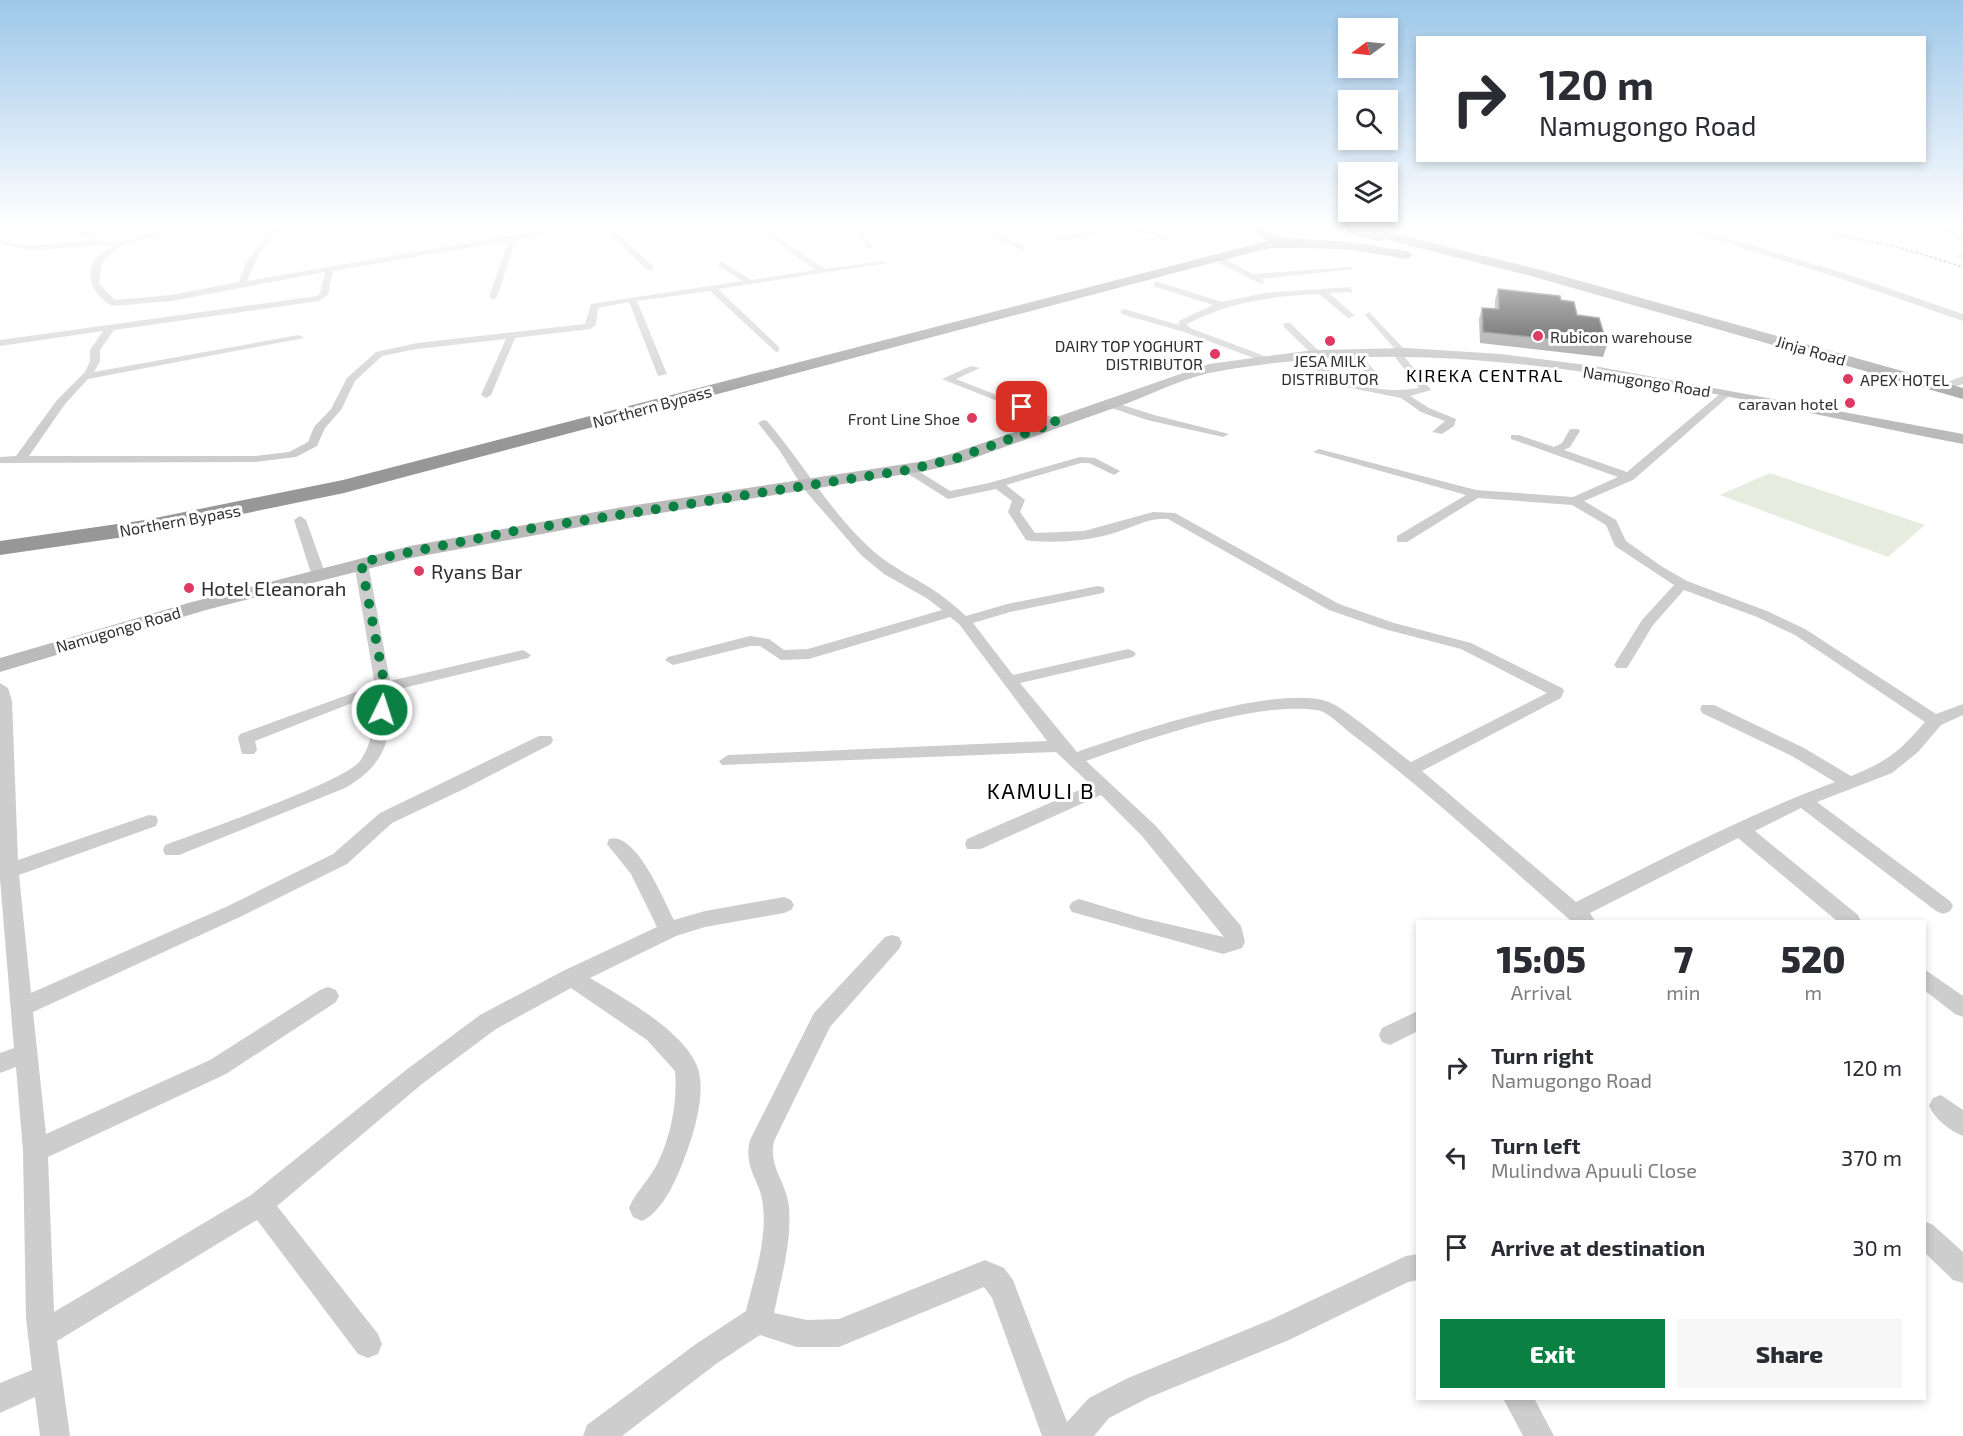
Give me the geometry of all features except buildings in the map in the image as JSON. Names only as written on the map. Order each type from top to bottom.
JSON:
[{"type":"highway","name":"Northern Bypass","points":[[0,535],[101,522],[226,501],[376,469],[1057,292]]},
{"type":"highway","name":"Northern Bypass","points":[[0,548],[145,527],[344,486],[1085,292]]},
{"type":"highway","points":[[1579,292],[1754,333]]},
{"type":"highway","name":"Jinja Road","points":[[1605,292],[1963,394]]},
{"type":"main road","name":"Namugongo Road","points":[[0,665],[199,606],[361,562],[515,531],[908,470],[957,458],[1208,369],[1299,356],[1399,353],[1528,362],[1726,394],[1963,439]]},
{"type":"street","points":[[102,292],[113,303],[171,298],[202,292]]},
{"type":"street","points":[[0,343],[319,298],[324,296],[325,292]]},
{"type":"street","points":[[493,297],[495,292]]},
{"type":"street","points":[[0,460],[255,459],[292,455],[313,444],[320,427],[336,410],[351,380],[374,357],[403,348],[587,327],[591,325],[594,306],[682,292]]},
{"type":"street","points":[[717,292],[776,349]]},
{"type":"street","points":[[1181,292],[1222,305]]},
{"type":"street","points":[[1187,330],[1182,323],[1222,305],[1279,293],[1300,292]]},
{"type":"street","points":[[1322,292],[1351,316]]},
{"type":"street","points":[[1888,292],[1963,318]]},
{"type":"street","points":[[632,299],[662,374]]},
{"type":"street","points":[[1124,312],[1187,330],[1267,360]]},
{"type":"street","points":[[1369,315],[1426,390],[1396,394]]},
{"type":"street","points":[[1287,325],[1318,355]]},
{"type":"street","points":[[20,459],[29,450],[61,402],[86,377],[95,361],[95,350],[111,327]]},
{"type":"street","points":[[486,395],[512,335]]},
{"type":"street","points":[[86,377],[299,338]]},
{"type":"street","points":[[1353,353],[1372,374]]},
{"type":"street","points":[[1299,356],[1351,387],[1404,396],[1425,410],[1451,419],[1450,424],[1438,432]]},
{"type":"street","points":[[975,368],[947,380],[1057,422]]},
{"type":"street","points":[[1941,387],[1963,380]]},
{"type":"street","points":[[1575,501],[1629,477],[1726,394]]},
{"type":"street","points":[[1110,404],[1151,418],[1223,434]]},
{"type":"street","points":[[763,423],[785,449],[807,485],[866,552],[890,571],[959,616],[1060,746],[1149,831],[1212,903],[1234,932],[1235,942],[1222,946],[1079,907]]},
{"type":"street","points":[[1555,451],[1566,445],[1574,431]]},
{"type":"street","points":[[1515,437],[1629,477]]},
{"type":"street","points":[[1319,452],[1476,494],[1575,501],[1611,523],[1620,543],[1626,549],[1682,584],[1762,614],[1800,632],[1935,721]]},
{"type":"street","points":[[908,470],[948,495],[994,485],[1080,460],[1091,460],[1114,471]]},
{"type":"street","points":[[994,485],[1019,500],[1014,512],[1031,537],[1045,538],[1104,532],[1157,515],[1170,516],[1334,607],[1389,626],[1466,646],[1556,691],[1555,696],[1410,770]]},
{"type":"street","points":[[1402,539],[1476,494]]},
{"type":"street","points":[[300,520],[318,573]]},
{"type":"street","points":[[172,850],[339,784],[358,774],[373,754],[385,687],[361,562]]},
{"type":"street","points":[[1622,665],[1647,623],[1682,584]]},
{"type":"street","points":[[673,660],[750,641],[764,642],[781,655],[809,654],[959,616],[1098,590]]},
{"type":"street","points":[[1010,680],[1128,654]]},
{"type":"street","points":[[248,750],[246,738],[344,699],[385,687],[523,655]]},
{"type":"street","points":[[0,688],[4,701],[9,871],[34,1151],[40,1318],[55,1436]]},
{"type":"street","points":[[1074,759],[1144,735],[1223,715],[1289,703],[1308,702],[1323,705],[1410,770],[1581,916],[1673,859],[1802,800],[1886,769],[1912,748],[1935,721],[1963,709]]},
{"type":"street","points":[[1708,709],[1798,752],[1849,782]]},
{"type":"street","points":[[21,1006],[235,911],[340,859],[386,818],[460,784],[545,740]]},
{"type":"street","points":[[728,761],[1060,746]]},
{"type":"street","points":[[974,844],[1104,786]]},
{"type":"street","points":[[1802,800],[1943,906]]},
{"type":"street","points":[[9,871],[149,821]]},
{"type":"street","points":[[1740,829],[1850,920]]},
{"type":"street","points":[[615,844],[639,870],[669,930]]},
{"type":"street","points":[[43,1334],[260,1204],[414,1077],[488,1022],[571,976],[669,930],[705,920],[784,905]]},
{"type":"street","points":[[598,1436],[706,1354],[758,1320],[771,1257],[776,1203],[761,1170],[757,1154],[822,1020],[892,943]]},
{"type":"street","points":[[571,976],[616,1004],[677,1053],[687,1070],[686,1098],[678,1137],[667,1170],[642,1208]]},
{"type":"street","points":[[1926,980],[1963,1008]]},
{"type":"street","points":[[34,1151],[218,1067],[328,996]]},
{"type":"street","points":[[1390,1035],[1416,1021]]},
{"type":"street","points":[[0,1063],[26,1054]]},
{"type":"street","points":[[1941,1106],[1963,1125]]},
{"type":"street","points":[[260,1204],[368,1344]]},
{"type":"street","points":[[1926,1236],[1963,1270]]},
{"type":"street","points":[[1074,1436],[1099,1408],[1138,1388],[1279,1330],[1406,1269],[1416,1267]]},
{"type":"street","points":[[758,1320],[777,1330],[817,1336],[839,1333],[985,1273],[994,1278],[1003,1290],[1057,1436]]},
{"type":"street","points":[[0,1398],[49,1377]]},
{"type":"street","points":[[1519,1400],[1539,1436]]},
{"type":"shaded area","points":[[1770,473],[1925,525],[1888,557],[1720,495]]},
{"type":"place","name":"Rubicon warehouse","points":[[1538,336]]},
{"type":"place","name":"JESA MILK DISTRIBUTOR","points":[[1330,341]]},
{"type":"place","name":"DAIRY TOP YOGHURT DISTRIBUTOR","points":[[1215,354]]},
{"type":"place","name":"APEX HOTEL","points":[[1848,379]]},
{"type":"place","name":"caravan hotel","points":[[1850,403]]},
{"type":"place","name":"Front Line Shoe","points":[[972,418]]},
{"type":"place","name":"Ryans Bar","points":[[419,571]]},
{"type":"place","name":"Hotel Eleanorah","points":[[189,588]]},
{"type":"district","name":"KIREKA CENTRAL","points":[[1485,375]]},
{"type":"district","name":"KAMULI B","points":[[1041,790]]},
{"type":"route","points":[[382,710],[385,687],[361,562],[515,531],[908,470],[957,458],[1057,422],[1022,407]]}]
